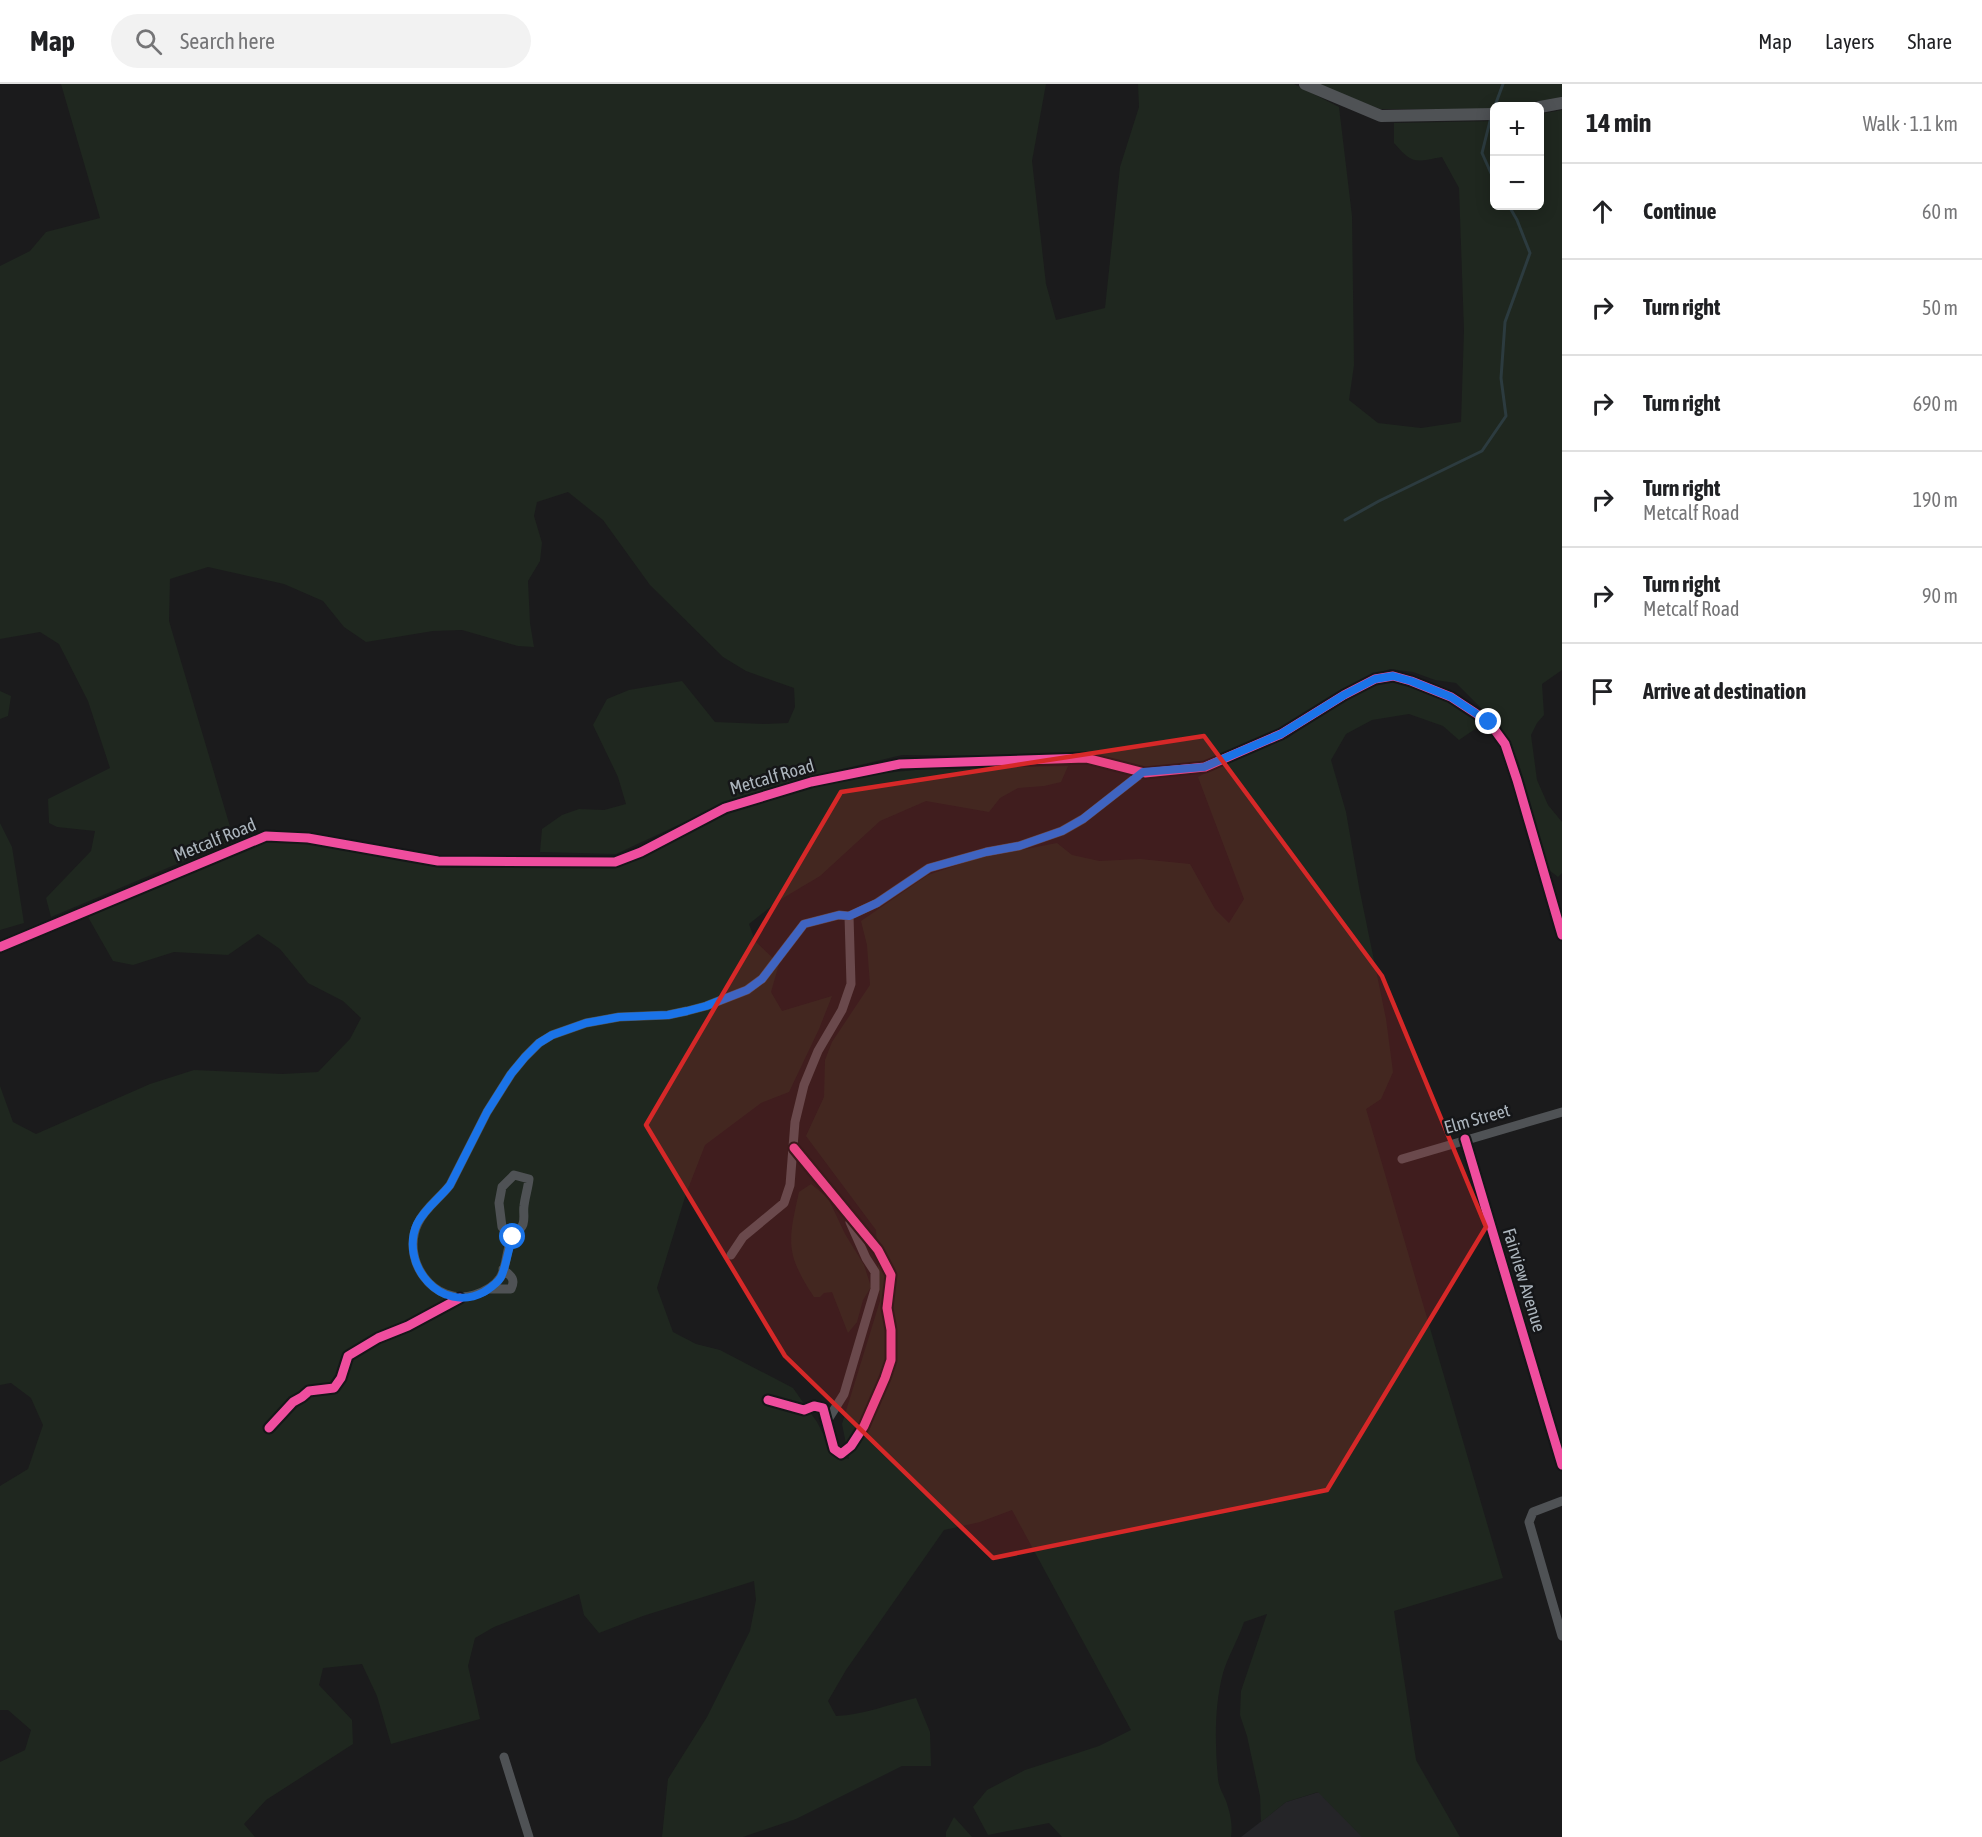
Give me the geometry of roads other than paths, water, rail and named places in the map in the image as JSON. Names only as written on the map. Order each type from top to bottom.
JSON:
[{"type":"street","points":[[1305,84],[1381,116],[1488,114]]},
{"type":"street","points":[[1544,106],[1562,103]]},
{"type":"street","name":"Metcalf Road","points":[[0,947],[266,836],[308,838],[438,861],[615,862],[641,852],[725,808],[811,782],[900,764],[1086,758],[1143,772],[1204,767],[1281,734],[1344,695],[1375,679],[1393,676],[1451,697],[1489,722],[1505,744],[1562,935]]},
{"type":"street","points":[[460,1298],[447,1296],[437,1291],[422,1276],[414,1255],[413,1240],[417,1224],[431,1204],[450,1185],[487,1112],[511,1074],[539,1043],[552,1035],[586,1023],[619,1017],[668,1015],[706,1006],[747,990],[762,979],[804,924],[839,915],[849,916],[877,903],[929,868],[986,852],[1019,846],[1062,831],[1083,819],[1143,772]]},
{"type":"street","points":[[731,1255],[744,1237],[784,1203],[790,1185],[795,1122],[804,1085],[818,1052],[842,1010],[851,984],[849,916]]},
{"type":"street","name":"Elm Street","points":[[1402,1159],[1562,1112]]},
{"type":"street","name":"Fairview Avenue","points":[[1465,1139],[1562,1465]]},
{"type":"street","points":[[768,1400],[804,1410],[814,1406],[823,1408],[834,1449],[841,1454],[851,1446],[864,1426],[891,1360],[891,1330],[887,1308],[891,1275],[878,1250],[794,1148]]},
{"type":"street","points":[[269,1428],[293,1402],[309,1391],[334,1388],[341,1378],[348,1356],[357,1350],[460,1298],[480,1294],[501,1276],[512,1238],[524,1222],[524,1204],[529,1179],[514,1175],[502,1187],[499,1203],[502,1227],[512,1238]]},
{"type":"street","points":[[827,1420],[844,1394],[875,1288],[875,1272],[866,1258],[844,1208]]},
{"type":"street","points":[[488,1289],[511,1289],[513,1278],[503,1269]]},
{"type":"street","points":[[1562,1501],[1533,1512],[1529,1522],[1562,1636]]},
{"type":"street","points":[[504,1757],[529,1837]]},
{"type":"waterway","points":[[1496,102],[1503,84]]},
{"type":"waterway","points":[[1490,121],[1482,153],[1490,171]]},
{"type":"waterway","points":[[1345,520],[1482,451],[1506,416],[1501,378],[1505,322],[1530,253],[1511,210]]}]
